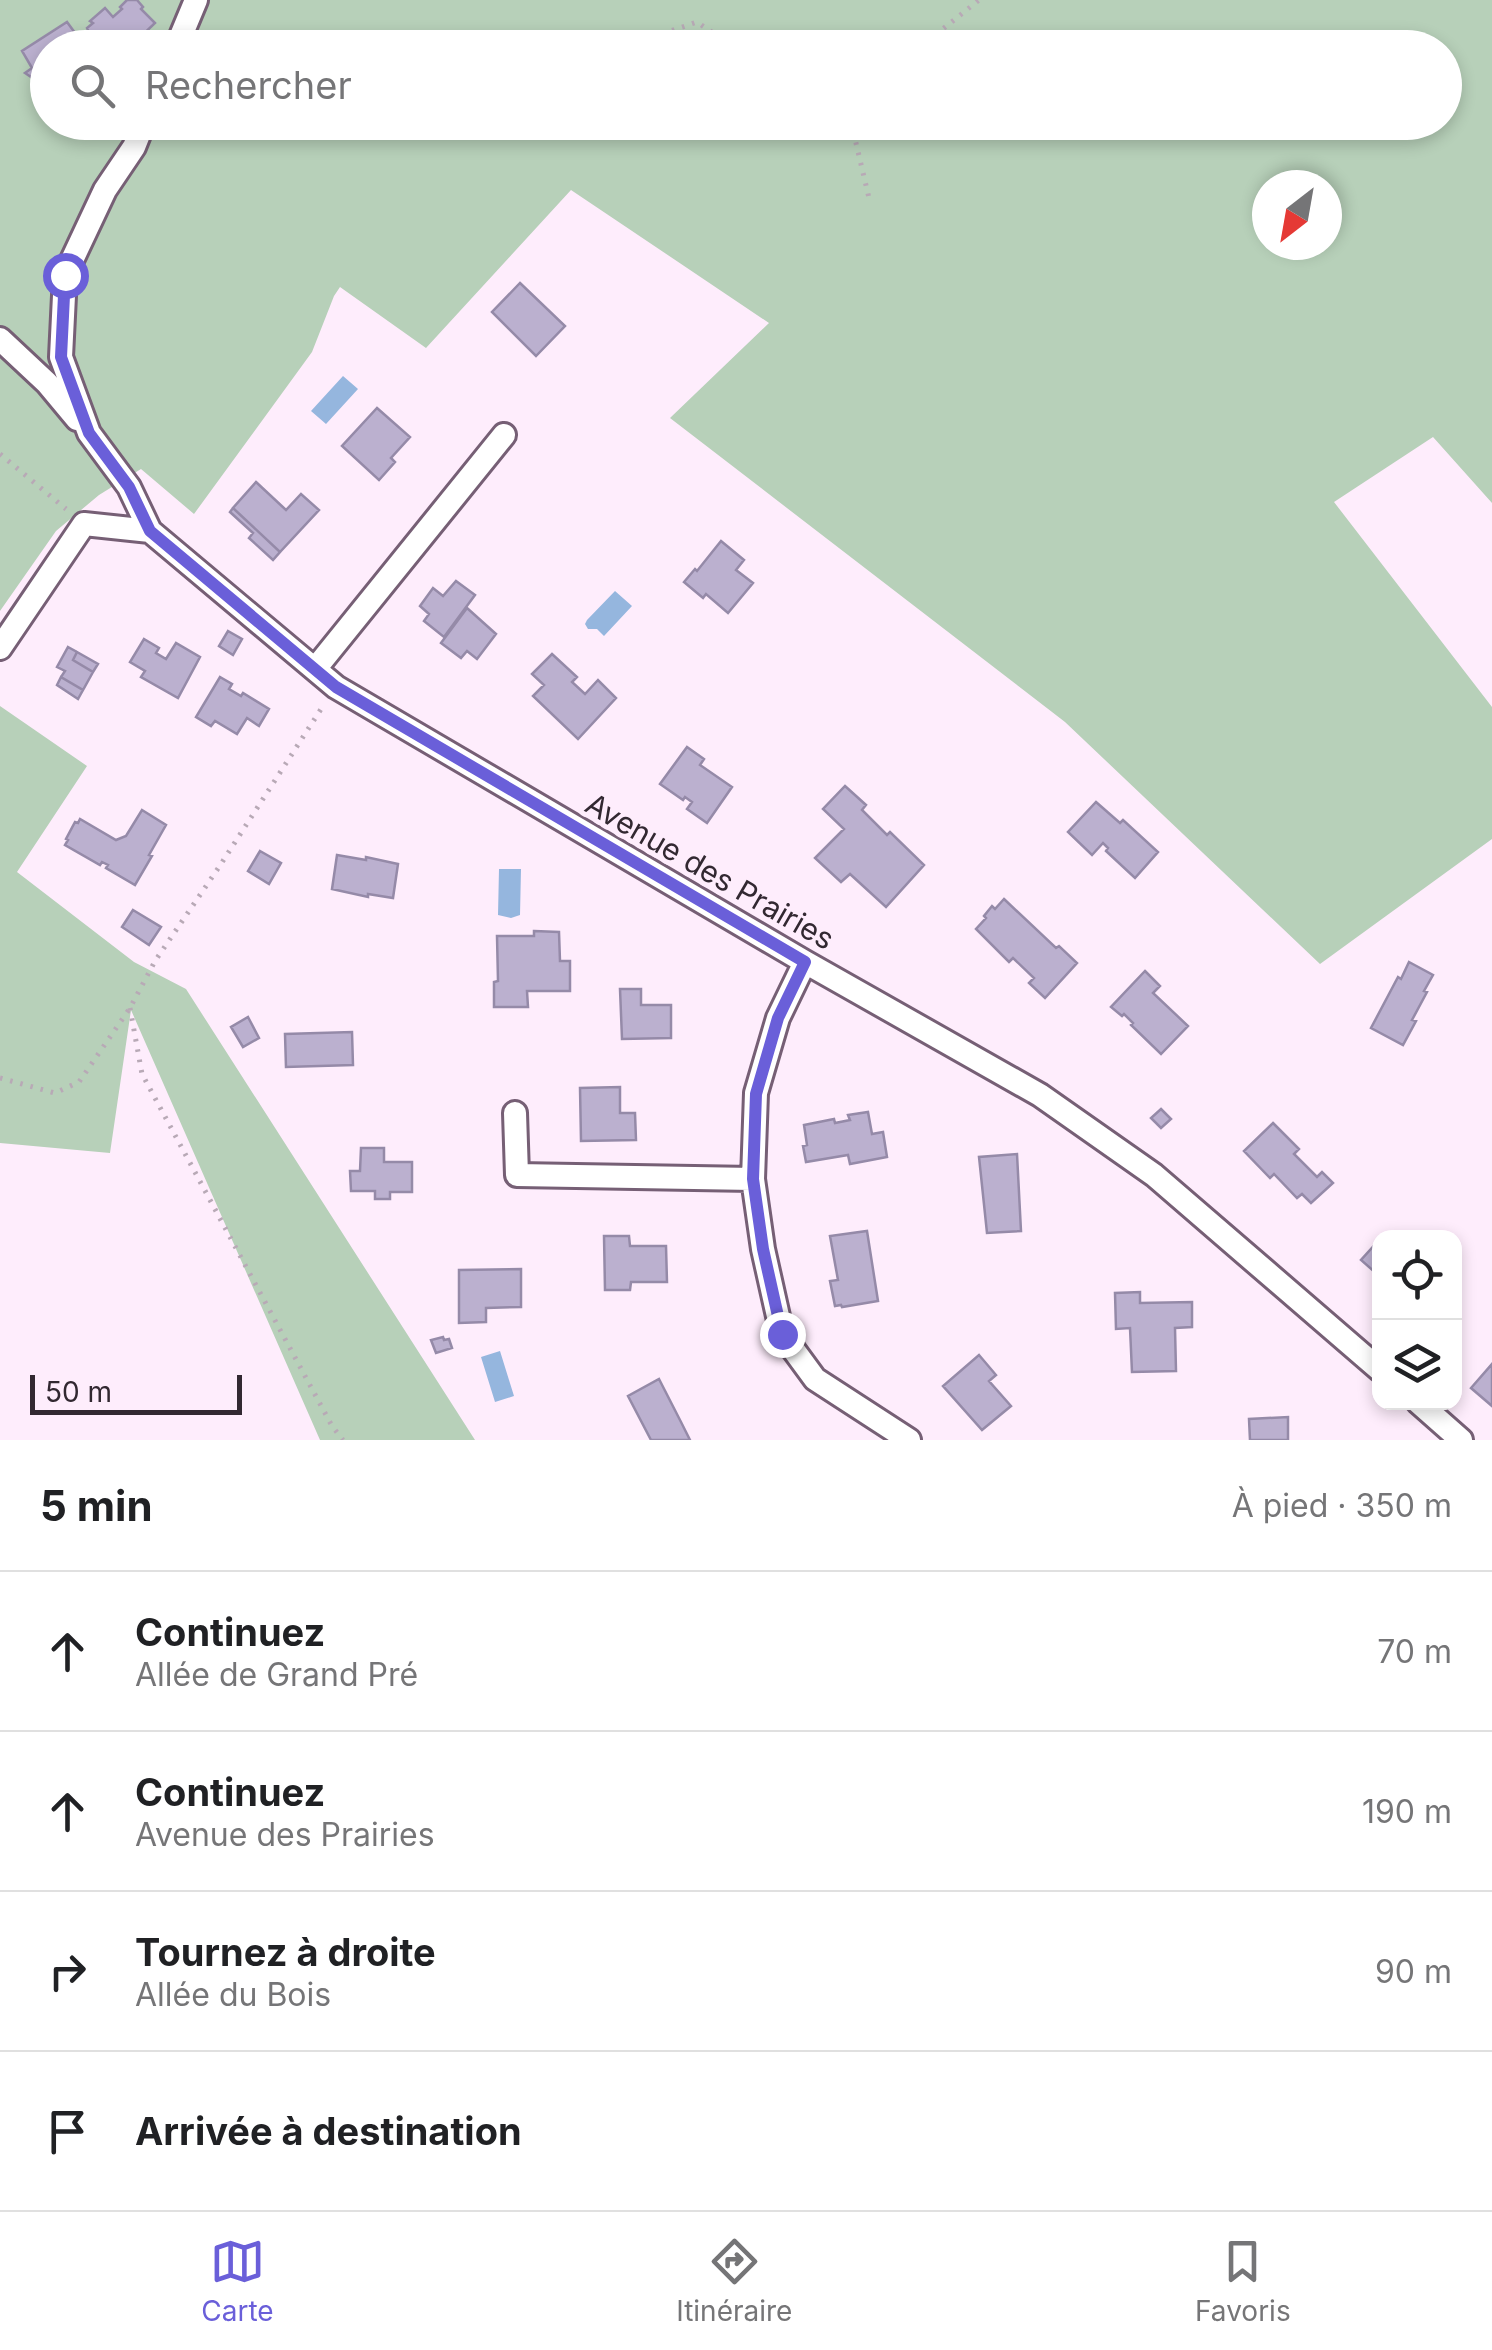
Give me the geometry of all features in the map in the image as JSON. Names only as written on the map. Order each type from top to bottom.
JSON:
[{"type":"street","points":[[184,30],[196,0]]},
{"type":"street","points":[[89,433],[61,357],[65,275],[105,190],[137,140]]},
{"type":"street","points":[[0,339],[47,383],[89,433],[129,487],[150,531]]},
{"type":"street","points":[[315,669],[504,435]]},
{"type":"street","points":[[0,648],[84,524],[150,531]]},
{"type":"street","name":"Avenue des Prairies","points":[[150,531],[336,687],[1040,1095],[1154,1175],[1372,1363]]},
{"type":"street","points":[[805,962],[778,1018],[756,1094],[753,1179],[763,1249],[782,1334],[814,1379],[909,1440]]},
{"type":"street","points":[[515,1113],[518,1175],[753,1179]]},
{"type":"street","points":[[1427,1410],[1461,1440]]},
{"type":"path","points":[[941,30],[978,0]]},
{"type":"path","points":[[673,30],[697,22],[709,30]]},
{"type":"path","points":[[856,140],[870,198]]},
{"type":"path","points":[[0,454],[84,524]]},
{"type":"path","points":[[0,1078],[55,1093],[79,1082],[336,687]]},
{"type":"path","points":[[130,1008],[142,1074],[343,1440]]},
{"type":"green space","points":[[0,0],[1492,0],[1492,503],[1433,437],[1334,502],[1492,707],[1492,839],[1320,964],[1065,722],[670,418],[769,323],[571,190],[426,348],[340,287],[312,352],[194,514],[141,469],[99,495],[56,531],[0,611]]},
{"type":"green space","points":[[0,706],[87,766],[17,872],[134,962],[186,989],[475,1440],[320,1440],[131,1010],[110,1153],[0,1143]]},
{"type":"water","points":[[343,376],[358,389],[326,424],[311,411]]},
{"type":"water","points":[[615,591],[632,606],[604,636],[597,629],[588,629],[587,620]]},
{"type":"water","points":[[499,869],[521,869],[520,915],[498,915]]},
{"type":"water","points":[[500,1351],[514,1396],[495,1402],[481,1357]]},
{"type":"building","points":[[127,0],[137,0],[155,23],[148,30],[88,30],[93,23],[90,21],[105,8],[113,17]]},
{"type":"building","points":[[67,22],[73,30],[55,30]]},
{"type":"building","points":[[30,46],[30,65],[22,51]]},
{"type":"building","points":[[520,283],[565,326],[536,356],[492,312]]},
{"type":"building","points":[[377,408],[410,437],[391,458],[395,462],[379,480],[342,446]]},
{"type":"building","points":[[256,482],[286,510],[301,494],[319,510],[280,552],[233,508]]},
{"type":"building","points":[[233,508],[280,552],[273,560],[249,538],[253,533],[230,512]]},
{"type":"building","points":[[721,541],[744,560],[736,570],[753,583],[728,613],[684,582]]},
{"type":"building","points":[[456,581],[475,595],[444,637],[424,621],[429,614],[420,606],[433,588],[443,596]]},
{"type":"building","points":[[467,608],[496,634],[477,659],[467,651],[461,658],[441,643]]},
{"type":"building","points":[[228,631],[242,639],[233,655],[219,646]]},
{"type":"building","points":[[144,639],[159,648],[156,653],[166,659],[176,643],[200,657],[178,698],[141,677],[145,671],[130,662]]},
{"type":"building","points":[[68,647],[77,652],[73,660],[93,672],[83,690],[61,677],[65,671],[57,667]]},
{"type":"building","points":[[77,652],[98,664],[93,672],[73,660]]},
{"type":"building","points":[[552,654],[577,677],[572,682],[585,694],[598,680],[616,698],[578,739],[533,696],[544,685],[532,674]]},
{"type":"building","points":[[61,677],[83,690],[78,699],[57,685]]},
{"type":"building","points":[[220,677],[232,684],[229,689],[269,709],[259,726],[247,718],[237,734],[215,721],[211,726],[196,717]]},
{"type":"building","points":[[687,747],[704,759],[700,765],[732,787],[707,823],[687,809],[692,802],[660,784]]},
{"type":"building","points":[[845,786],[866,805],[862,810],[887,835],[890,832],[924,865],[886,907],[850,874],[841,882],[815,858],[844,829],[823,809]]},
{"type":"building","points":[[1096,802],[1158,852],[1135,878],[1106,851],[1103,843],[1092,855],[1068,832]]},
{"type":"building","points":[[142,810],[166,825],[135,885],[106,868],[108,865],[100,865],[65,845],[80,819],[116,840],[126,836]]},
{"type":"building","points":[[260,851],[281,863],[269,884],[248,871]]},
{"type":"building","points":[[337,855],[398,864],[393,898],[332,889]]},
{"type":"building","points":[[1004,899],[1077,963],[1045,998],[1029,983],[1034,978],[1013,958],[1009,962],[976,929],[992,906],[995,909]]},
{"type":"building","points":[[133,910],[161,927],[149,945],[122,927]]},
{"type":"building","points":[[534,931],[559,932],[560,961],[570,961],[570,991],[527,991],[528,1007],[494,1007],[497,936],[534,936]]},
{"type":"building","points":[[1409,962],[1433,975],[1403,1045],[1371,1028]]},
{"type":"building","points":[[1145,971],[1160,986],[1153,993],[1188,1026],[1161,1054],[1124,1014],[1111,1007]]},
{"type":"building","points":[[620,989],[641,989],[641,1005],[671,1005],[671,1038],[622,1039]]},
{"type":"building","points":[[248,1017],[259,1038],[243,1047],[231,1027]]},
{"type":"building","points":[[352,1032],[353,1065],[286,1067],[285,1034]]},
{"type":"building","points":[[620,1087],[620,1113],[635,1113],[636,1140],[581,1141],[580,1088]]},
{"type":"building","points":[[1161,1109],[1171,1119],[1161,1128],[1151,1118]]},
{"type":"building","points":[[868,1112],[872,1134],[883,1132],[887,1157],[850,1164],[848,1155],[806,1162],[804,1125],[850,1120],[848,1115]]},
{"type":"building","points":[[1273,1123],[1299,1149],[1294,1154],[1317,1177],[1322,1172],[1333,1183],[1311,1203],[1302,1194],[1297,1198],[1274,1174],[1270,1178],[1244,1151]]},
{"type":"building","points":[[361,1148],[384,1148],[384,1162],[412,1162],[412,1192],[390,1192],[390,1199],[375,1199],[375,1191],[351,1191],[350,1171],[360,1171]]},
{"type":"building","points":[[1017,1154],[1021,1231],[987,1233],[979,1157]]},
{"type":"building","points":[[867,1231],[878,1301],[835,1306],[830,1281],[838,1280],[830,1236]]},
{"type":"building","points":[[604,1236],[629,1236],[630,1246],[666,1246],[667,1282],[631,1282],[630,1290],[605,1290]]},
{"type":"building","points":[[1372,1248],[1372,1270],[1361,1260]]},
{"type":"building","points":[[521,1269],[521,1307],[486,1308],[486,1322],[459,1323],[459,1270]]},
{"type":"building","points":[[1140,1292],[1140,1303],[1192,1302],[1192,1327],[1175,1328],[1176,1371],[1132,1372],[1130,1328],[1116,1329],[1115,1293]]},
{"type":"building","points":[[449,1339],[452,1348],[436,1353],[431,1340]]},
{"type":"building","points":[[979,1355],[996,1375],[989,1381],[1011,1406],[982,1430],[943,1386]]},
{"type":"building","points":[[1492,1364],[1492,1406],[1471,1388]]},
{"type":"building","points":[[659,1379],[690,1440],[651,1440],[628,1396]]},
{"type":"building","points":[[1288,1417],[1288,1440],[1250,1440],[1249,1419]]},
{"type":"route","points":[[65,275],[61,357],[89,433],[129,487],[150,531],[336,687],[805,962],[778,1018],[756,1094],[753,1179],[763,1249],[782,1334]]}]
